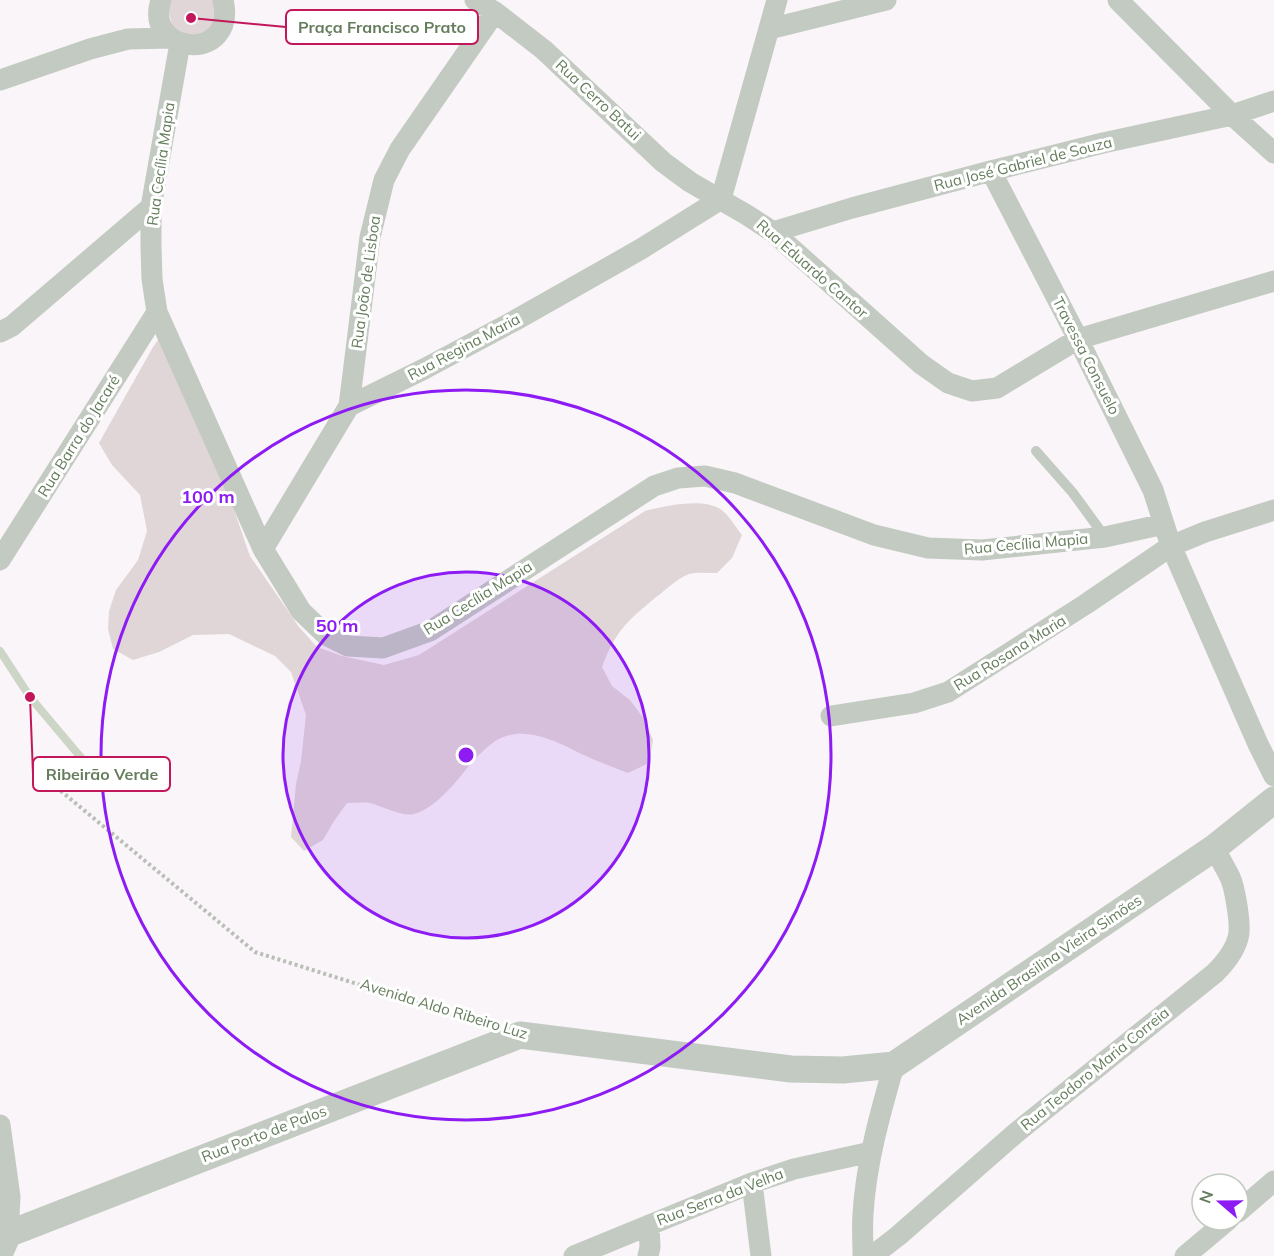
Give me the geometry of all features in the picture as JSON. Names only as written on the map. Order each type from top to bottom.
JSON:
[{"type":"street","points":[[161,0],[159,18],[163,29],[175,41]]},
{"type":"street","points":[[0,80],[90,49],[128,39],[175,41],[191,46],[202,44],[219,32],[224,22],[226,11],[224,0]]},
{"type":"street","name":"Rua Cerro Batui","points":[[475,0],[495,12],[544,50],[663,162],[690,182],[721,199]]},
{"type":"street","points":[[721,199],[777,0]]},
{"type":"street","points":[[770,29],[886,0]]},
{"type":"street","points":[[1118,0],[1274,153]]},
{"type":"street","name":"Rua João de Lisboa","points":[[349,406],[370,237],[384,180],[400,149],[495,12]]},
{"type":"street","name":"Rua Cecília Mapia","points":[[175,41],[151,207],[152,279],[157,312],[263,549],[301,611],[326,635],[348,646],[383,648],[430,631],[654,486],[678,478],[705,476],[735,483],[874,535],[928,548],[982,550],[1105,537],[1164,524]]},
{"type":"street","name":"Rua José Gabriel de Souza","points":[[773,232],[852,208],[991,171],[1232,114],[1274,100]]},
{"type":"street","name":"Travessa Consuelo","points":[[991,171],[1153,490],[1171,546]]},
{"type":"street","name":"Rua Eduardo Cantor","points":[[721,199],[773,232],[921,364],[948,383],[972,391],[997,388],[1078,339],[1274,281]]},
{"type":"street","name":"Rua Regina Maria","points":[[349,406],[514,321],[641,249],[721,199]]},
{"type":"street","points":[[0,332],[12,326],[151,207]]},
{"type":"street","name":"Rua Barra do Jacaré","points":[[0,560],[157,312]]},
{"type":"street","points":[[263,549],[349,406]]},
{"type":"street","name":"Rua Rosana Maria","points":[[831,716],[914,703],[948,692],[1086,604],[1171,546],[1205,532],[1274,510]]},
{"type":"street","points":[[1171,546],[1274,776]]},
{"type":"street","name":"Avenida Brasilina Vieira Simões","points":[[894,1065],[1214,848],[1274,800]]},
{"type":"street","name":"Rua Teodoro Maria Correia","points":[[872,1256],[1017,1132],[1215,974],[1232,951],[1239,934],[1238,912],[1231,879],[1214,848]]},
{"type":"street","name":"Avenida Aldo Ribeiro Luz","points":[[520,1035],[791,1069],[843,1070],[894,1065]]},
{"type":"street","name":"Rua Porto de Palos","points":[[4,1243],[520,1035]]},
{"type":"street","points":[[863,1256],[863,1215],[871,1152],[877,1122],[894,1065]]},
{"type":"street","points":[[0,1125],[10,1197],[4,1243]]},
{"type":"street","name":"Rua Serra da Velha","points":[[574,1256],[752,1183],[794,1169],[871,1152]]},
{"type":"street","points":[[752,1183],[761,1256]]},
{"type":"street","points":[[1250,1202],[1273,1183]]},
{"type":"street","points":[[648,1256],[649,1225]]},
{"type":"street","points":[[1185,1256],[1214,1232]]},
{"type":"lane","points":[[1036,451],[1073,493],[1105,537]]},
{"type":"path","name":"Avenida Aldo Ribeiro Luz","points":[[56,787],[255,952],[520,1035]]},
{"type":"shaded area","points":[[167,0],[215,0],[218,8],[209,33],[175,36]]},
{"type":"shaded area","points":[[163,333],[176,343],[250,556],[299,627],[317,647],[342,656],[384,665],[419,655],[645,511],[697,503],[717,507],[724,512],[742,535],[732,558],[717,573],[695,573],[684,576],[645,606],[617,636],[602,667],[612,686],[630,700],[644,719],[653,740],[649,763],[628,773],[548,739],[514,734],[503,737],[486,749],[445,793],[420,812],[409,815],[370,803],[347,803],[323,840],[304,851],[291,837],[306,715],[291,672],[275,656],[229,634],[193,635],[159,652],[133,660],[113,649],[108,629],[109,611],[116,590],[138,560],[147,531],[140,495],[112,465],[99,443]]},
{"type":"waterway","points":[[0,651],[30,697],[94,773]]},
{"type":"place","name":"Praça Francisco Prato","points":[[191,18]]},
{"type":"place","name":"Ribeirão Verde","points":[[30,697]]}]
